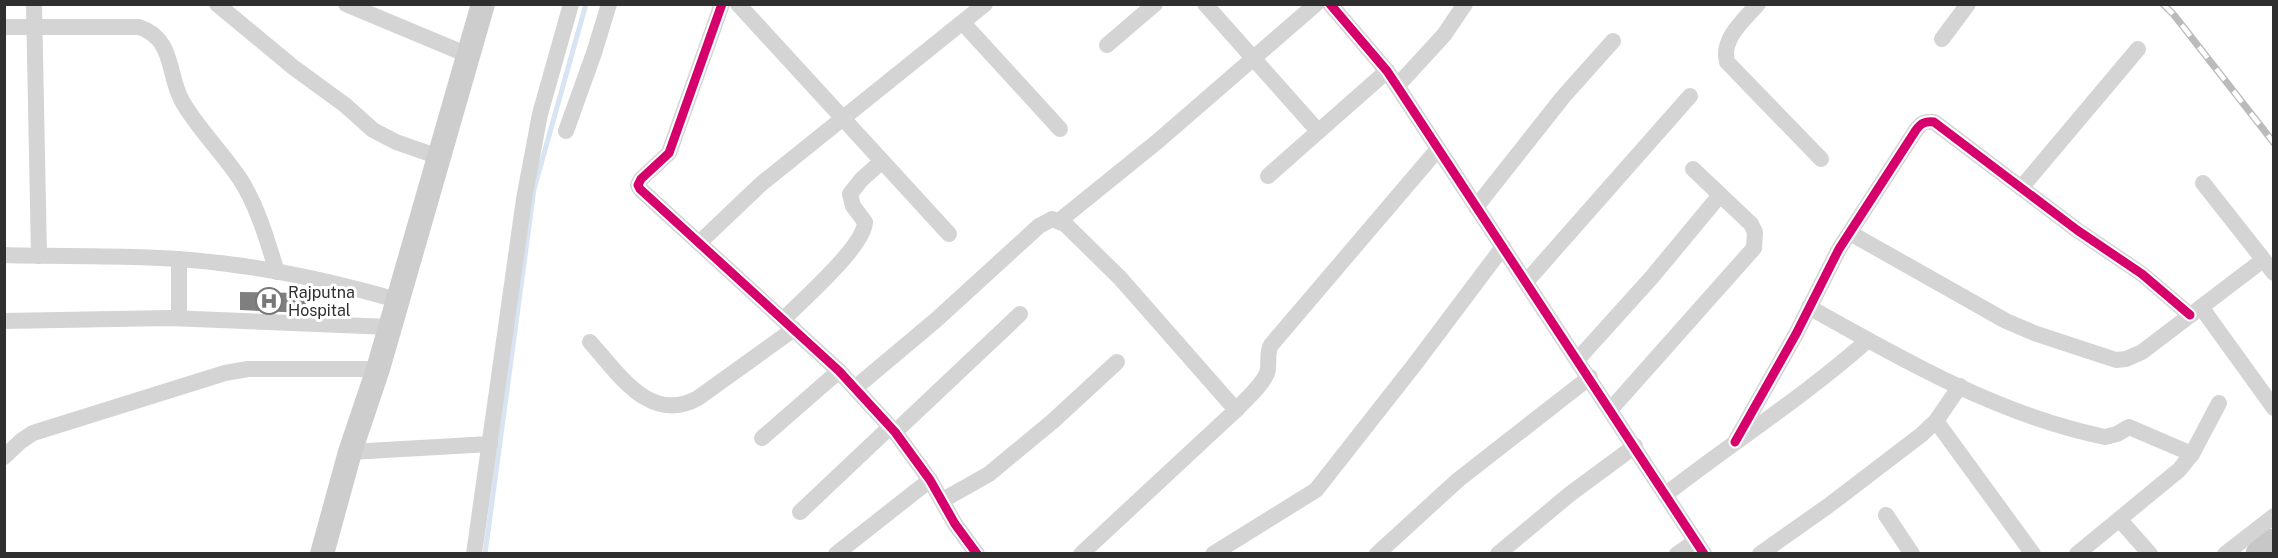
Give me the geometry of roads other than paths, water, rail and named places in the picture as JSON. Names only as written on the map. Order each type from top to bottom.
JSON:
[{"type":"main road","points":[[2259,554],[2274,542]]},
{"type":"street","points":[[34,4],[39,256]]},
{"type":"street","points":[[217,4],[293,67],[345,105],[373,130],[396,142],[439,157]]},
{"type":"street","points":[[346,4],[468,56]]},
{"type":"street","points":[[322,554],[483,4]]},
{"type":"street","points":[[474,554],[524,199],[540,114],[571,4]]},
{"type":"street","points":[[566,131],[609,4]]},
{"type":"street","points":[[722,4],[669,153],[640,179],[638,185],[645,196],[789,324],[855,388],[892,429],[930,480],[955,524],[977,554]]},
{"type":"street","points":[[738,4],[949,234]]},
{"type":"street","points":[[699,243],[761,184],[985,4]]},
{"type":"street","points":[[1107,45],[1155,4]]},
{"type":"street","points":[[1204,4],[1318,131]]},
{"type":"street","points":[[1059,221],[1158,141],[1316,4]]},
{"type":"street","points":[[1330,4],[1387,71],[1700,547],[1677,554]]},
{"type":"street","points":[[1397,86],[1444,35],[1465,4]]},
{"type":"street","points":[[1758,4],[1734,31],[1725,54],[1727,63],[1821,159]]},
{"type":"street","points":[[1942,39],[1968,4]]},
{"type":"street","points":[[963,22],[1060,129]]},
{"type":"street","points":[[4,27],[139,27],[151,31],[169,56],[173,83],[184,104],[241,180],[257,212],[277,272]]},
{"type":"street","points":[[1476,207],[1563,97],[1613,41]]},
{"type":"street","points":[[2021,188],[2138,49]]},
{"type":"street","points":[[1268,176],[1387,71]]},
{"type":"street","points":[[1526,282],[1690,96]]},
{"type":"street","points":[[1735,442],[1839,249],[1916,130],[1928,121],[1934,122],[2099,246],[2195,311],[2274,408]]},
{"type":"street","points":[[1081,554],[1236,410],[1265,376],[1271,345],[1438,149]]},
{"type":"street","points":[[590,342],[639,395],[665,406],[676,407],[686,405],[698,398],[789,324],[851,251],[865,229],[865,222],[853,206],[850,194],[861,180],[882,161]]},
{"type":"street","points":[[1611,409],[1754,248],[1755,232],[1751,224],[1694,169]]},
{"type":"street","points":[[1850,233],[2006,321],[2116,360],[2133,357],[2195,311],[2268,267],[2203,183]]},
{"type":"street","points":[[1578,359],[1652,277],[1720,195]]},
{"type":"street","points":[[855,388],[936,320],[1039,226],[1046,221],[1059,221],[1065,224],[1120,278],[1236,410]]},
{"type":"street","points":[[1213,554],[1316,490],[1503,248]]},
{"type":"street","points":[[4,255],[179,260],[228,264],[333,282],[397,300]]},
{"type":"street","points":[[179,260],[180,318]]},
{"type":"street","points":[[1809,307],[1868,340],[2005,407],[2097,436],[2113,436],[2129,427],[2192,454]]},
{"type":"street","points":[[800,512],[1020,314]]},
{"type":"street","points":[[4,321],[180,318],[390,327]]},
{"type":"street","points":[[1666,494],[1839,366],[1868,340]]},
{"type":"street","points":[[943,500],[1004,463],[1117,362]]},
{"type":"street","points":[[4,457],[33,433],[225,373],[248,369],[378,369]]},
{"type":"street","points":[[762,438],[839,371]]},
{"type":"street","points":[[1377,554],[1458,480],[1590,378]]},
{"type":"street","points":[[1760,554],[1828,506],[1921,435],[1936,421],[1960,386]]},
{"type":"street","points":[[2077,554],[2169,480],[2192,454],[2219,403]]},
{"type":"street","points":[[1936,421],[2033,554]]},
{"type":"street","points":[[350,452],[490,444]]},
{"type":"street","points":[[1498,554],[1570,494],[1635,446]]},
{"type":"street","points":[[836,554],[930,480]]},
{"type":"street","points":[[1886,515],[1912,554]]},
{"type":"street","points":[[2225,554],[2274,516]]},
{"type":"street","points":[[2120,520],[2150,554]]},
{"type":"waterway","points":[[485,554],[534,189],[586,4]]},
{"type":"railway","points":[[2163,4],[2274,143]]},
{"type":"place","name":"Rajputna Hospital","points":[[269,301]]}]
